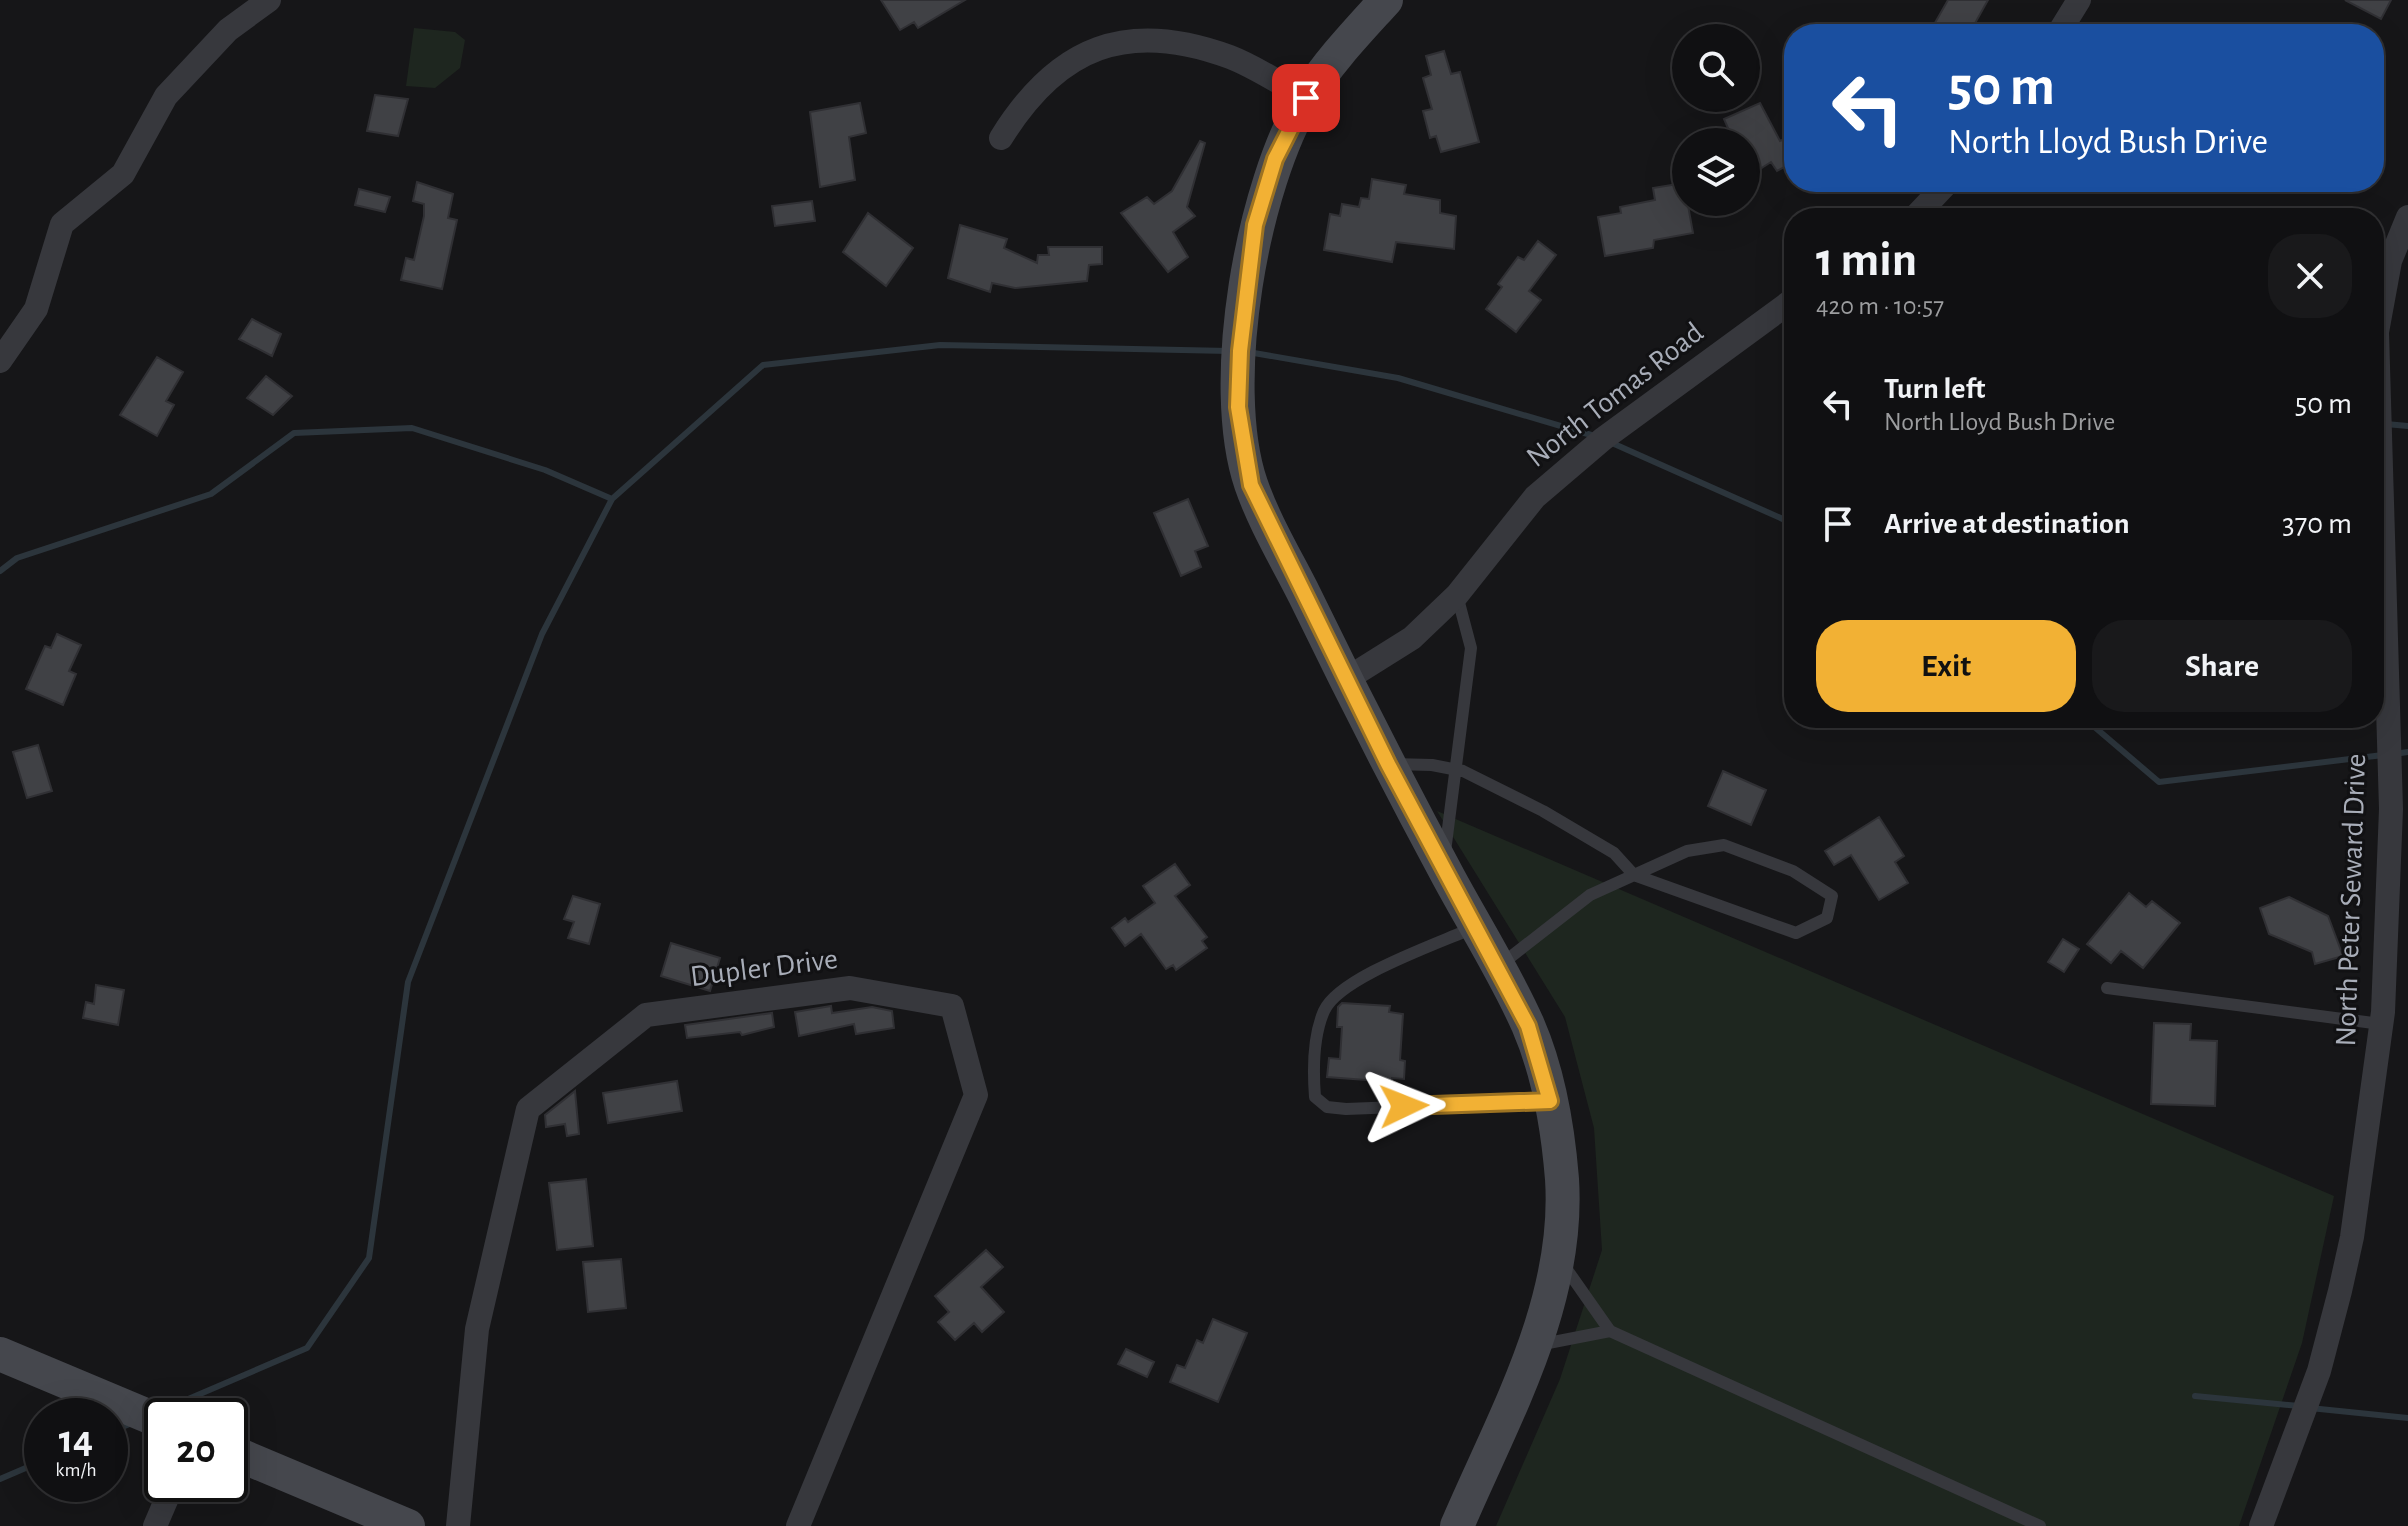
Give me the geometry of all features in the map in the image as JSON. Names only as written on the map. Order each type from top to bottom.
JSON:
[{"type":"street","points":[[0,361],[36,309],[62,224],[123,174],[166,96],[228,30],[269,0]]},
{"type":"street","points":[[1386,0],[1338,53],[1306,98],[1275,159],[1255,225],[1240,351],[1238,407],[1251,485],[1388,764],[1528,1026],[1550,1101],[1562,1181],[1559,1258],[1535,1346],[1457,1526]]},
{"type":"street","points":[[2064,24],[2079,0]]},
{"type":"street","points":[[1001,138],[1024,102],[1045,81],[1082,56],[1124,41],[1173,40],[1232,58],[1306,98]]},
{"type":"street","points":[[1923,208],[1939,192]]},
{"type":"street","name":"North Peter Seward Drive","points":[[2384,294],[2390,261],[2408,217]]},
{"type":"street","name":"North Tomas Road","points":[[1345,680],[1412,638],[1457,595],[1535,497],[1603,439],[1784,306]]},
{"type":"street","name":"North Peter Seward Drive","points":[[2261,1526],[2319,1371],[2340,1291],[2352,1237],[2381,1024],[2391,809],[2384,570]]},
{"type":"street","name":"Dupler Drive","points":[[458,1526],[477,1329],[528,1109],[646,1015],[850,988],[952,1006],[976,1095],[798,1526]]},
{"type":"street","points":[[0,1354],[144,1414]]},
{"type":"street","points":[[248,1459],[408,1526]]},
{"type":"street","points":[[155,1526],[165,1502]]},
{"type":"lane","points":[[1443,868],[1471,648],[1457,595]]},
{"type":"lane","points":[[1388,764],[1432,765],[1457,770],[1543,811],[1602,846],[1634,875],[1796,933],[1827,918],[1832,896],[1793,871],[1724,845],[1687,851],[1634,875],[1590,895],[1497,968]]},
{"type":"lane","points":[[1475,927],[1356,982],[1335,995],[1324,1011],[1313,1071],[1315,1097],[1327,1107],[1346,1109],[1550,1101]]},
{"type":"lane","points":[[2107,988],[2381,1024]]},
{"type":"lane","points":[[1559,1258],[1610,1331],[2040,1526]]},
{"type":"lane","points":[[1535,1346],[1610,1331]]},
{"type":"shaded area","points":[[414,28],[455,32],[465,40],[460,68],[435,88],[406,86]]},
{"type":"shaded area","points":[[1437,811],[2334,1196],[2302,1343],[2239,1526],[1496,1526],[1560,1379],[1602,1250],[1594,1128],[1565,1017]]},
{"type":"building","points":[[881,0],[965,0],[918,28],[914,22],[900,30]]},
{"type":"building","points":[[1948,0],[1988,0],[1975,24],[1934,24]]},
{"type":"building","points":[[2345,0],[2391,0],[2381,19]]},
{"type":"building","points":[[1444,51],[1451,74],[1460,72],[1479,142],[1441,152],[1436,136],[1430,138],[1423,111],[1432,109],[1423,78],[1431,75],[1426,56]]},
{"type":"building","points":[[375,95],[408,99],[398,136],[367,131]]},
{"type":"building","points":[[860,103],[866,133],[849,137],[855,180],[820,187],[810,112]]},
{"type":"building","points":[[1760,103],[1780,141],[1784,139],[1784,167],[1777,171],[1771,162],[1760,169],[1760,128],[1728,128],[1724,119],[1740,112],[1760,112]]},
{"type":"building","points":[[1200,141],[1205,143],[1187,207],[1195,216],[1173,232],[1188,257],[1168,272],[1121,213],[1147,197],[1154,204],[1172,191]]},
{"type":"building","points":[[1372,179],[1406,185],[1404,194],[1440,200],[1440,213],[1456,216],[1454,249],[1396,242],[1392,262],[1324,250],[1330,214],[1340,216],[1342,204],[1359,207],[1361,198],[1369,199]]},
{"type":"building","points":[[417,182],[453,194],[448,218],[457,220],[442,289],[401,280],[406,258],[414,260],[424,216],[424,204],[413,201]]},
{"type":"building","points":[[1672,185],[1672,216],[1690,216],[1693,233],[1654,240],[1653,248],[1605,256],[1598,217],[1621,213],[1620,207],[1655,200],[1653,188]]},
{"type":"building","points":[[359,189],[390,197],[385,212],[355,205]]},
{"type":"building","points":[[812,201],[815,221],[775,226],[772,206]]},
{"type":"building","points":[[868,213],[913,248],[886,286],[843,252]]},
{"type":"building","points":[[960,225],[1007,239],[1004,248],[1037,263],[1038,255],[1049,255],[1048,247],[1102,247],[1102,264],[1089,265],[1087,281],[1015,288],[992,283],[990,292],[948,278]]},
{"type":"building","points":[[1538,241],[1556,255],[1529,291],[1541,300],[1516,332],[1486,309],[1502,287],[1498,284],[1518,257],[1524,260]]},
{"type":"building","points":[[252,319],[281,334],[272,356],[239,339]]},
{"type":"building","points":[[157,357],[183,372],[166,401],[174,405],[157,436],[120,415]]},
{"type":"building","points":[[266,376],[292,396],[273,415],[247,398]]},
{"type":"building","points":[[1188,499],[1208,546],[1195,551],[1201,567],[1181,576],[1154,513]]},
{"type":"building","points":[[57,634],[81,645],[69,671],[76,674],[63,705],[26,689],[45,646],[51,648]]},
{"type":"building","points":[[38,745],[52,791],[27,798],[13,752]]},
{"type":"building","points":[[1723,771],[1766,790],[1751,825],[1708,806]]},
{"type":"building","points":[[1879,817],[1904,856],[1895,862],[1908,883],[1879,900],[1851,855],[1834,865],[1825,851]]},
{"type":"building","points":[[1175,864],[1190,885],[1175,896],[1207,937],[1202,941],[1207,948],[1176,970],[1173,965],[1166,969],[1141,934],[1125,946],[1112,928],[1125,918],[1128,922],[1155,903],[1143,886]]},
{"type":"building","points":[[2129,893],[2146,907],[2152,901],[2180,923],[2143,968],[2121,951],[2111,963],[2087,944]]},
{"type":"building","points":[[573,896],[600,904],[589,944],[568,938],[574,922],[564,919]]},
{"type":"building","points":[[2289,897],[2328,916],[2343,956],[2315,964],[2312,952],[2269,934],[2260,908]]},
{"type":"building","points":[[2063,939],[2079,949],[2064,972],[2048,962]]},
{"type":"building","points":[[671,943],[720,958],[710,991],[661,976]]},
{"type":"building","points":[[96,985],[124,990],[118,1025],[83,1018],[86,1002],[94,1004]]},
{"type":"building","points":[[1342,1003],[1390,1006],[1389,1012],[1403,1014],[1400,1060],[1405,1061],[1404,1079],[1392,1078],[1392,1082],[1327,1077],[1329,1058],[1340,1059],[1342,1027],[1337,1027],[1338,1007]]},
{"type":"building","points":[[831,1006],[832,1013],[872,1007],[892,1011],[894,1028],[856,1034],[854,1024],[799,1036],[795,1012]]},
{"type":"building","points":[[772,1013],[774,1027],[742,1035],[740,1032],[687,1038],[685,1025]]},
{"type":"building","points":[[2154,1023],[2191,1024],[2190,1040],[2217,1041],[2215,1106],[2151,1104]]},
{"type":"building","points":[[677,1081],[682,1111],[608,1123],[603,1093]]},
{"type":"building","points":[[575,1091],[579,1134],[567,1136],[565,1124],[546,1127],[545,1115]]},
{"type":"building","points":[[586,1179],[593,1246],[557,1250],[549,1183]]},
{"type":"building","points":[[986,1250],[1003,1267],[981,1287],[1004,1312],[982,1332],[974,1323],[955,1340],[938,1322],[949,1312],[935,1296]]},
{"type":"building","points":[[621,1259],[626,1308],[588,1312],[583,1262]]},
{"type":"building","points":[[1213,1319],[1247,1333],[1218,1402],[1170,1382],[1177,1365],[1185,1368],[1197,1340],[1203,1343]]},
{"type":"building","points":[[1126,1349],[1154,1362],[1147,1377],[1118,1364]]},
{"type":"waterway","points":[[191,1398],[307,1348],[369,1258],[408,982],[542,634],[612,499],[763,365],[940,345],[1229,351]]},
{"type":"waterway","points":[[1248,352],[1398,378],[1598,437]]},
{"type":"waterway","points":[[2386,424],[2408,426]]},
{"type":"waterway","points":[[0,571],[17,558],[211,494],[294,433],[412,428],[545,470],[612,499]]},
{"type":"waterway","points":[[1612,443],[1784,520]]},
{"type":"waterway","points":[[2096,728],[2159,782],[2383,755]]},
{"type":"waterway","points":[[2394,754],[2408,752]]},
{"type":"waterway","points":[[2195,1396],[2299,1406]]},
{"type":"waterway","points":[[2310,1408],[2408,1418]]},
{"type":"waterway","points":[[128,1425],[132,1423]]},
{"type":"waterway","points":[[0,1479],[24,1469]]},
{"type":"route","points":[[1306,98],[1275,159],[1255,225],[1240,351],[1238,407],[1251,485],[1388,764],[1528,1026],[1550,1101],[1404,1106]]}]
